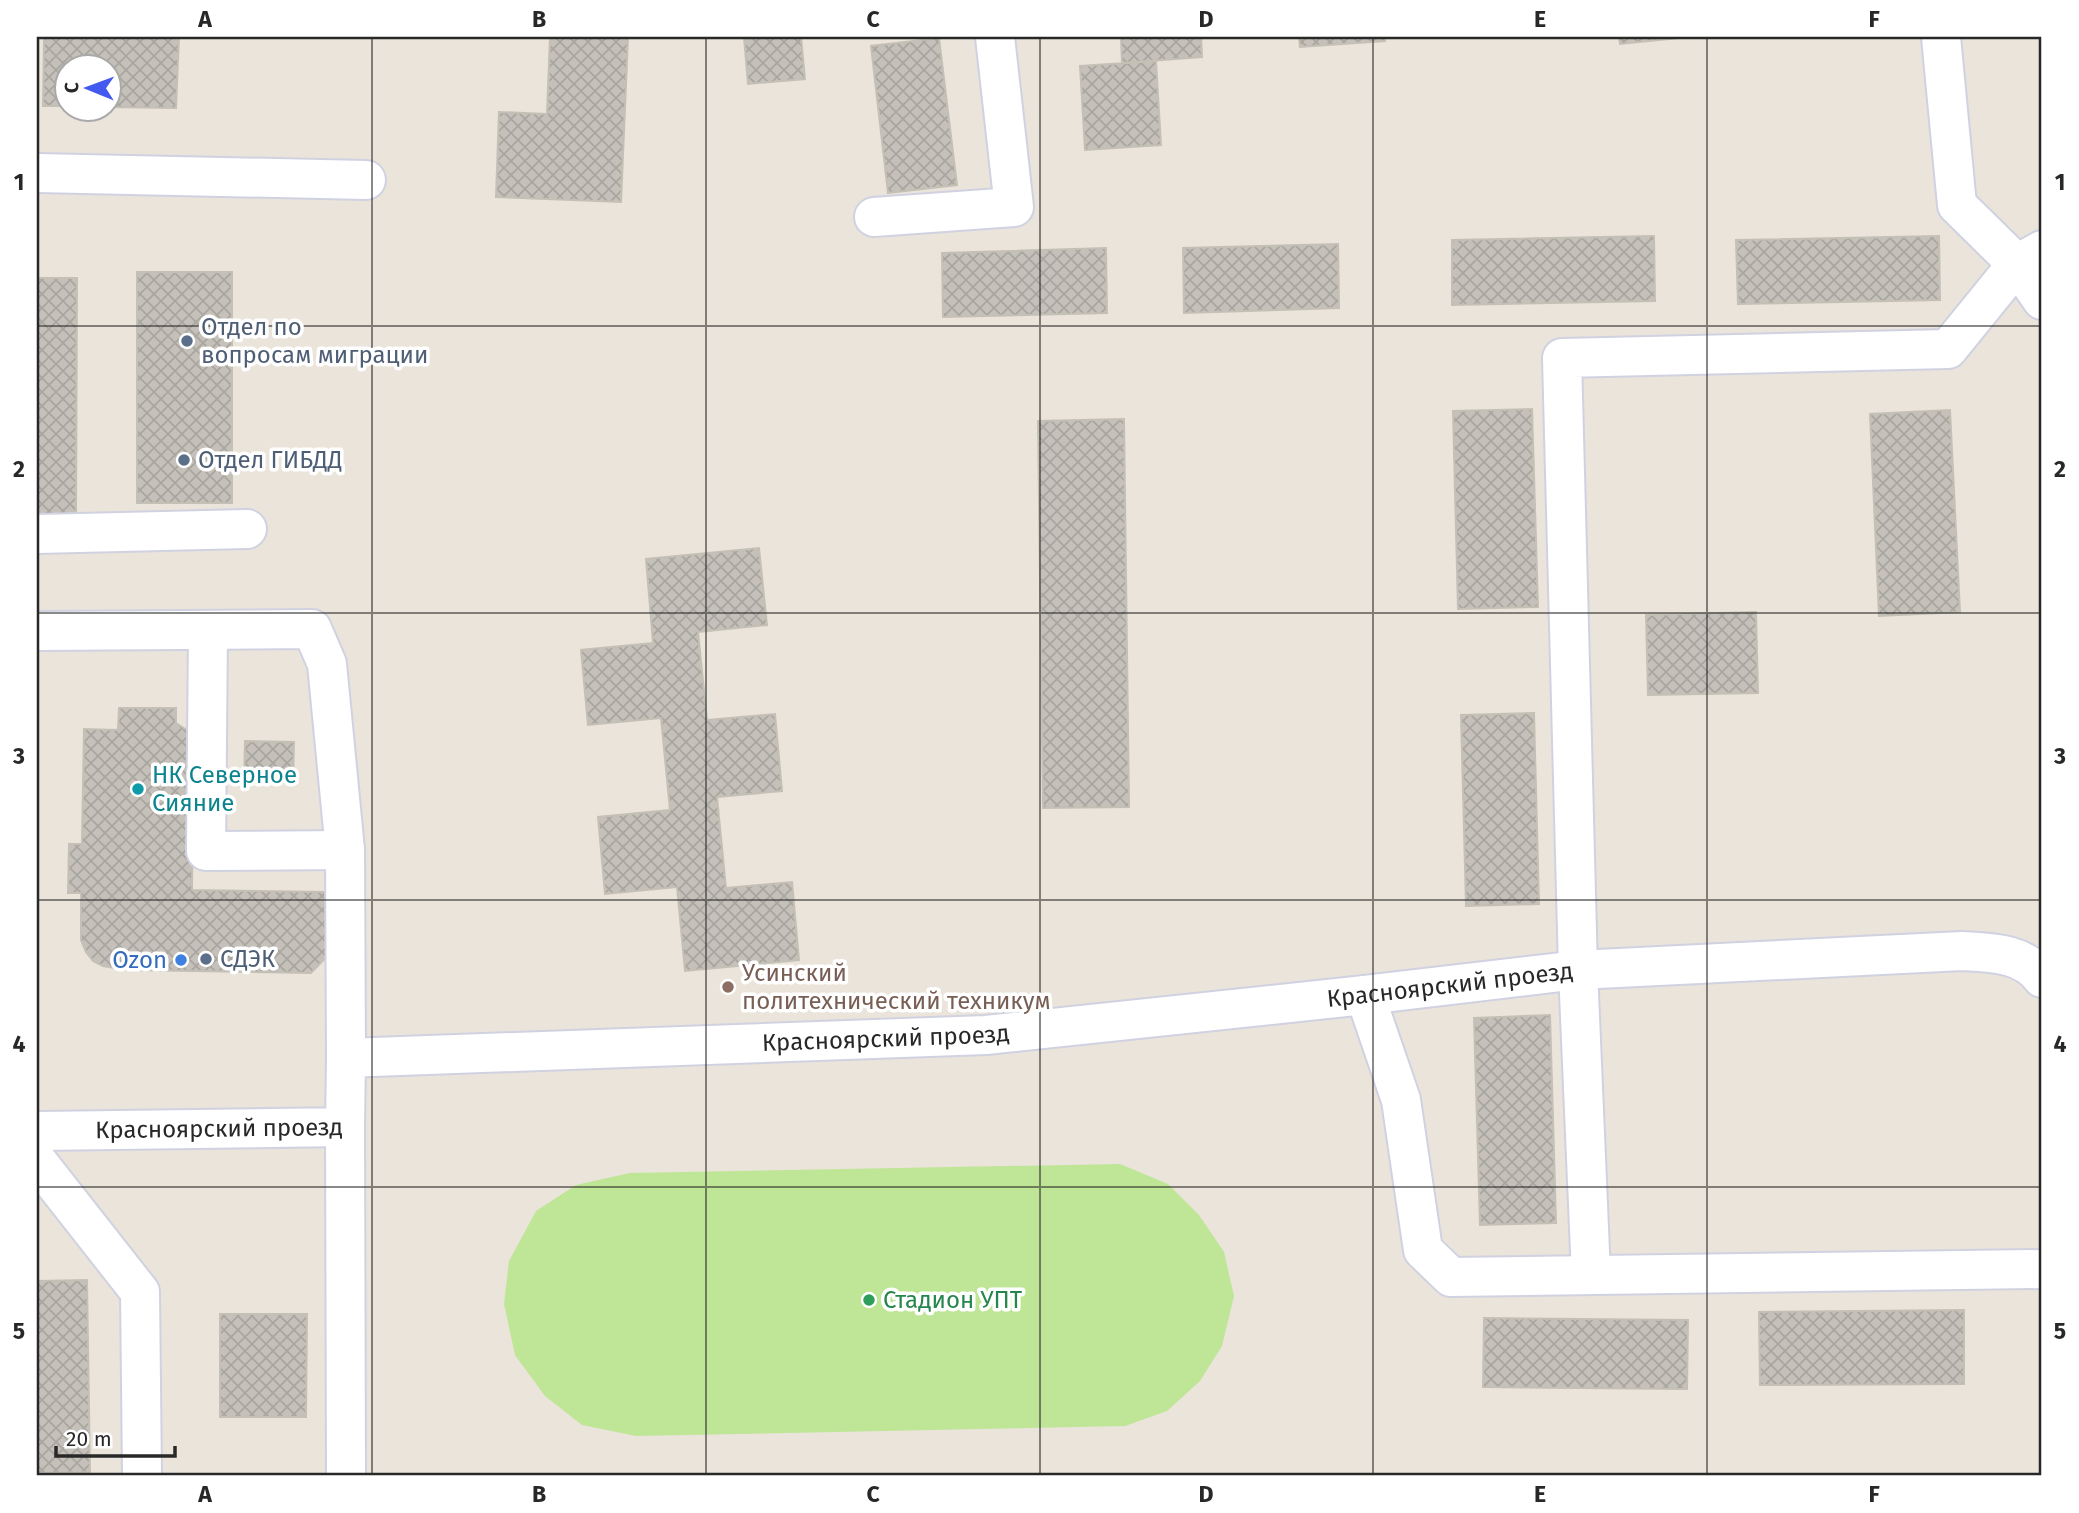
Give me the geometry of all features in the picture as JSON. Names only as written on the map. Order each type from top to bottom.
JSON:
[{"type":"street","points":[[874,217],[1014,206],[995,37]]},
{"type":"street","points":[[1941,37],[1957,205],[2030,257],[2042,300]]},
{"type":"street","points":[[37,173],[366,180]]},
{"type":"street","points":[[1591,1275],[1578,970],[1562,359],[1948,349],[2030,257]]},
{"type":"street","points":[[37,534],[247,529]]},
{"type":"street","points":[[37,631],[312,629],[327,664],[345,850],[346,1058]]},
{"type":"street","points":[[208,630],[206,851],[345,850]]},
{"type":"street","name":"Красноярский проезд","points":[[37,1132],[345,1126],[346,1058],[986,1035],[1578,970],[1962,951],[2006,955],[2024,961],[2042,978]]},
{"type":"street","points":[[1365,995],[1401,1100],[1423,1250],[1451,1277],[2042,1269]]},
{"type":"street","points":[[345,1126],[346,1476]]},
{"type":"street","points":[[37,1161],[140,1292],[142,1476]]},
{"type":"green space","name":"Стадион УПТ","points":[[1120,1164],[1168,1184],[1199,1215],[1224,1252],[1234,1296],[1222,1346],[1200,1381],[1167,1411],[1125,1426],[636,1436],[582,1425],[545,1396],[515,1355],[504,1304],[509,1261],[536,1211],[576,1185],[630,1173]]},
{"type":"building","points":[[44,37],[179,37],[176,108],[122,107],[122,52],[52,52],[52,106],[43,106]]},
{"type":"building","points":[[550,37],[628,37],[621,202],[496,197],[499,112],[547,114]]},
{"type":"building","points":[[744,37],[801,37],[805,79],[748,84]]},
{"type":"building","points":[[1121,37],[1201,37],[1202,57],[1122,63]]},
{"type":"building","points":[[1299,37],[1385,37],[1385,41],[1300,47]]},
{"type":"building","points":[[1619,37],[1689,37],[1620,44]]},
{"type":"building","points":[[939,38],[957,185],[888,193],[871,46]]},
{"type":"building","points":[[1156,61],[1161,145],[1085,150],[1080,66]]},
{"type":"building","points":[[1654,236],[1655,301],[1452,305],[1452,240]]},
{"type":"building","points":[[1939,236],[1940,300],[1738,304],[1736,240]]},
{"type":"building","points":[[1338,244],[1339,308],[1184,313],[1183,248]]},
{"type":"building","points":[[1106,248],[1107,313],[943,317],[942,253]]},
{"type":"building","points":[[137,272],[232,272],[232,503],[137,503]]},
{"type":"building","points":[[37,278],[77,278],[76,518],[37,518]]},
{"type":"building","points":[[1532,409],[1538,607],[1458,609],[1453,411]]},
{"type":"building","points":[[1950,410],[1960,612],[1879,616],[1870,414]]},
{"type":"building","points":[[1124,419],[1129,807],[1043,808],[1038,421]]},
{"type":"building","name":"Усинский политехнический техникум","points":[[759,548],[767,625],[698,632],[707,720],[775,714],[782,791],[717,797],[726,888],[792,882],[799,960],[685,971],[677,887],[605,894],[598,817],[670,810],[661,718],[588,725],[581,650],[653,643],[646,559]]},
{"type":"building","points":[[1756,612],[1758,693],[1648,695],[1646,615]]},
{"type":"building","name":"НК Северное Сияние","points":[[119,708],[176,708],[176,723],[193,734],[192,890],[325,892],[335,906],[335,948],[311,973],[127,970],[103,966],[93,961],[86,952],[81,940],[81,893],[68,893],[69,844],[82,844],[84,729],[118,730]]},
{"type":"building","points":[[1534,713],[1539,904],[1466,906],[1461,715]]},
{"type":"building","points":[[245,741],[294,742],[293,783],[244,782]]},
{"type":"building","points":[[1550,1015],[1556,1223],[1480,1225],[1474,1018]]},
{"type":"building","points":[[87,1280],[90,1472],[37,1473],[37,1281]]},
{"type":"building","points":[[1964,1310],[1964,1384],[1760,1385],[1759,1312]]},
{"type":"building","points":[[220,1314],[307,1314],[306,1417],[220,1417]]},
{"type":"building","points":[[1484,1318],[1688,1320],[1687,1389],[1483,1387]]},
{"type":"place","name":"Отдел по вопросам миграции","points":[[187,341]]},
{"type":"place","name":"Отдел ГИБДД","points":[[184,460]]},
{"type":"place","name":"НК Северное Сияние","points":[[138,789]]},
{"type":"place","name":"СДЭК","points":[[206,959]]},
{"type":"place","name":"Ozon","points":[[181,960]]},
{"type":"place","name":"Усинский политехнический техникум","points":[[728,987]]},
{"type":"place","name":"Стадион УПТ","points":[[869,1300]]}]
